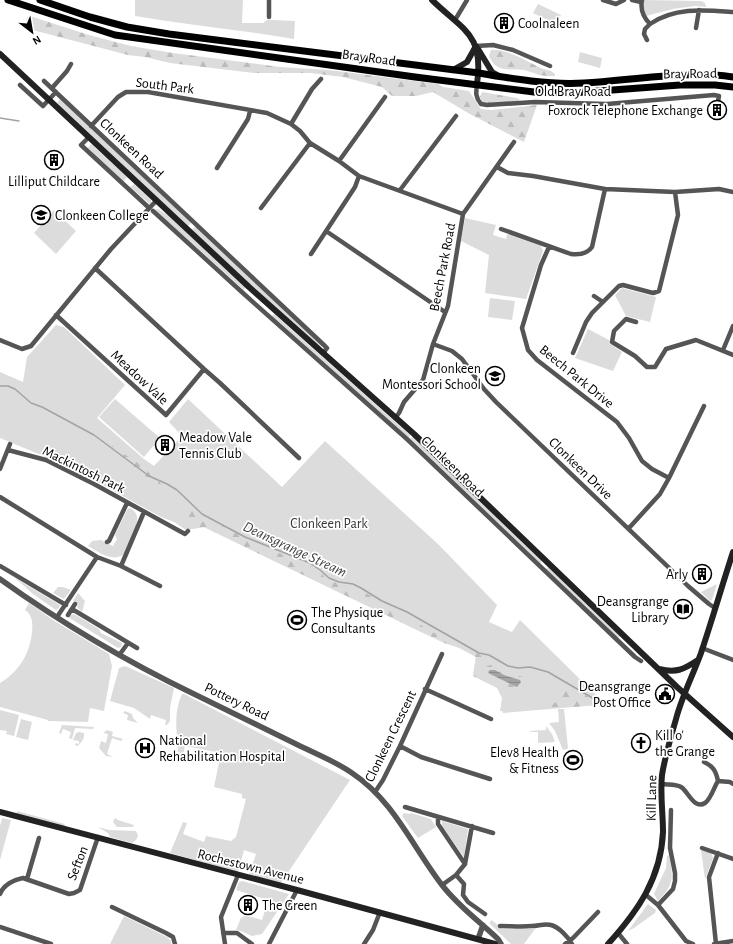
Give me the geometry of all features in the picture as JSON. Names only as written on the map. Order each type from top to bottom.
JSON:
[{"type":"highway","name":"Bray Road","points":[[40,0],[90,17],[127,27],[169,34],[529,80],[582,83],[666,76],[719,75],[733,77]]},
{"type":"highway","name":"Bray Road","points":[[12,1],[115,34],[407,76],[534,92],[572,93],[680,85],[715,84],[733,87]]},
{"type":"main road","name":"Old Bray Road","points":[[432,0],[472,37],[478,55],[477,84]]},
{"type":"main road","points":[[453,70],[467,62],[476,46],[492,72],[499,76]]},
{"type":"main road","name":"Clonkeen Road","points":[[0,54],[88,138],[249,287],[396,417],[658,669],[733,737]]},
{"type":"main road","name":"Kill Lane","points":[[608,944],[646,895],[658,866],[663,831],[662,775],[684,692],[698,660],[715,608],[730,569],[733,552]]},
{"type":"main road","points":[[658,669],[680,671],[698,660]]},
{"type":"main road","name":"Rochestown Avenue","points":[[0,812],[380,912],[495,944]]},
{"type":"street","points":[[269,0],[269,17]]},
{"type":"street","points":[[455,20],[467,0]]},
{"type":"street","points":[[603,0],[616,4],[624,0]]},
{"type":"street","points":[[632,0],[641,1],[643,17],[650,24]]},
{"type":"street","points":[[696,28],[699,10]]},
{"type":"street","points":[[647,40],[644,34],[644,29],[660,17],[699,10],[733,12]]},
{"type":"street","name":"Old Bray Road","points":[[476,46],[494,45],[513,50],[550,66]]},
{"type":"street","points":[[52,88],[67,71],[71,64]]},
{"type":"street","points":[[291,124],[312,89],[321,79]]},
{"type":"street","name":"Clonkeen Road","points":[[44,80],[191,221],[325,346],[327,348],[323,353]]},
{"type":"street","name":"Old Bray Road","points":[[477,84],[475,94],[477,100],[481,104],[487,105],[535,102],[607,104],[714,95],[719,96],[718,101]]},
{"type":"street","points":[[20,85],[41,105],[44,106],[56,92]]},
{"type":"street","name":"South Park","points":[[91,126],[118,97],[126,92],[148,92],[266,113],[291,124],[300,131],[310,143],[339,161],[359,176],[464,214]]},
{"type":"street","points":[[339,161],[385,96]]},
{"type":"street","points":[[217,168],[248,119],[250,111]]},
{"type":"street","points":[[400,190],[456,116]]},
{"type":"street","name":"Clonkeen Road","points":[[88,138],[81,145],[147,206]]},
{"type":"street","name":"Beech Park Road","points":[[396,417],[404,402],[423,380],[433,344],[448,306],[464,214],[514,142]]},
{"type":"street","points":[[261,208],[310,143]]},
{"type":"street","points":[[497,167],[508,173],[605,189],[675,192],[719,189],[733,192]]},
{"type":"street","points":[[311,254],[356,187],[359,176]]},
{"type":"street","points":[[501,229],[571,254],[580,254],[590,250],[592,247],[605,189]]},
{"type":"street","points":[[573,353],[586,322],[592,313],[619,286],[623,284],[653,293],[659,291],[678,215],[675,192]]},
{"type":"street","points":[[0,340],[22,349],[31,346],[95,268],[156,201]]},
{"type":"street","name":"Clonkeen Road","points":[[153,211],[408,440],[635,657],[641,661]]},
{"type":"street","points":[[185,228],[191,221]]},
{"type":"street","points":[[326,231],[445,312]]},
{"type":"street","name":"Beech Park Drive","points":[[549,247],[541,265],[522,328],[528,350],[537,360],[617,422],[629,438],[642,461],[652,469],[669,478]]},
{"type":"street","points":[[95,268],[299,458]]},
{"type":"street","points":[[244,294],[249,287]]},
{"type":"street","points":[[594,296],[603,302]]},
{"type":"street","name":"Meadow Vale","points":[[56,315],[166,415],[204,370]]},
{"type":"street","points":[[636,322],[626,319],[614,331],[612,342],[635,356],[647,368],[655,367],[666,349],[696,340],[733,355]]},
{"type":"street","points":[[723,350],[733,326]]},
{"type":"street","name":"Clonkeen Drive","points":[[433,344],[452,351],[462,358],[496,402],[688,586],[715,608]]},
{"type":"street","points":[[347,385],[352,378]]},
{"type":"street","points":[[629,528],[660,494],[704,406]]},
{"type":"street","points":[[0,469],[10,444]]},
{"type":"street","name":"Mackintosh Park","points":[[8,450],[46,460],[94,484],[185,534],[188,531]]},
{"type":"street","points":[[0,497],[97,557],[121,566],[160,586]]},
{"type":"street","name":"Mackintosh Park","points":[[107,542],[110,541],[127,503]]},
{"type":"street","points":[[121,566],[144,512]]},
{"type":"street","points":[[57,617],[97,557]]},
{"type":"street","points":[[542,568],[548,562]]},
{"type":"street","points":[[0,566],[66,605]]},
{"type":"street","name":"Pottery Road","points":[[0,579],[57,617],[120,654],[186,690],[352,772],[375,792],[394,812],[442,886],[501,944]]},
{"type":"street","points":[[68,615],[74,606],[137,648]]},
{"type":"street","points":[[120,654],[128,643]]},
{"type":"street","points":[[702,648],[733,660]]},
{"type":"street","name":"Clonkeen Crescent","points":[[375,792],[383,780],[400,746],[442,654]]},
{"type":"street","name":"Clonkeen Crescent","points":[[425,689],[491,719]]},
{"type":"street","points":[[400,746],[421,758],[490,779]]},
{"type":"street","points":[[662,784],[682,787],[692,800],[698,804],[706,802],[718,781],[715,771],[704,762]]},
{"type":"street","points":[[718,781],[730,782],[733,784]]},
{"type":"street","points":[[405,807],[493,833]]},
{"type":"street","points":[[658,906],[672,888],[675,881],[670,848],[671,810]]},
{"type":"street","points":[[438,817],[438,824],[465,864]]},
{"type":"street","points":[[442,886],[456,875],[465,864],[472,826]]},
{"type":"street","name":"Sefton","points":[[27,879],[69,894],[80,890],[98,837]]},
{"type":"street","points":[[0,894],[1,890],[16,879],[27,879],[39,838]]},
{"type":"street","points":[[702,848],[733,859]]},
{"type":"street","points":[[718,853],[709,877],[715,944],[733,941]]},
{"type":"street","points":[[225,944],[221,917],[238,875]]},
{"type":"street","points":[[456,875],[464,884],[463,895],[468,902],[485,914]]},
{"type":"street","points":[[269,944],[297,890]]},
{"type":"street","points":[[646,895],[658,906],[686,941],[693,944]]},
{"type":"street","points":[[112,907],[173,937],[175,944]]},
{"type":"street","points":[[364,944],[373,930],[380,912]]},
{"type":"street","points":[[565,944],[571,942],[598,912]]},
{"type":"street","points":[[500,926],[551,925],[560,931],[571,942]]},
{"type":"street","points":[[478,939],[483,926]]},
{"type":"street","points":[[0,927],[51,944]]},
{"type":"street","points":[[224,933],[237,934],[252,944]]},
{"type":"street","points":[[618,933],[627,944]]},
{"type":"green space","points":[[135,0],[243,0],[242,23],[263,23],[267,20],[295,21],[294,39],[135,16]]},
{"type":"green space","points":[[644,0],[701,1],[705,3],[706,7],[695,6],[673,9],[646,16],[643,8]]},
{"type":"green space","points":[[538,4],[561,15],[556,24],[533,13]]},
{"type":"green space","points":[[30,16],[89,35],[131,46],[173,53],[280,67],[329,70],[438,84],[443,87],[469,91],[481,109],[491,110],[537,105],[524,142],[468,113],[433,92],[416,96],[392,96],[382,87],[343,77],[311,73],[254,73],[170,63],[145,57],[128,55],[25,28],[27,17]]},
{"type":"green space","points":[[491,50],[504,51],[518,56],[543,69],[551,71],[555,74],[555,76],[539,75],[524,70],[500,68],[492,62],[489,56]]},
{"type":"green space","points":[[580,52],[602,58],[600,68],[578,62]]},
{"type":"green space","points":[[482,92],[517,98],[520,100],[515,103],[486,104],[482,102],[480,97]]},
{"type":"green space","points":[[61,98],[192,222],[188,226],[57,103]]},
{"type":"green space","points":[[91,144],[127,177],[123,182],[88,148]]},
{"type":"green space","points":[[134,184],[151,200],[151,205],[130,187]]},
{"type":"green space","points":[[158,209],[169,216],[245,287],[244,290],[155,210]]},
{"type":"green space","points":[[54,210],[76,231],[56,254],[34,233]]},
{"type":"green space","points":[[465,218],[496,225],[493,235],[506,239],[507,234],[541,246],[543,251],[526,299],[485,293],[489,255],[461,241]]},
{"type":"green space","points":[[196,226],[323,344],[321,347],[275,308],[192,230]]},
{"type":"green space","points":[[622,288],[656,297],[650,322],[626,316],[615,295]]},
{"type":"green space","points":[[490,298],[515,301],[512,320],[488,317]]},
{"type":"green space","points":[[274,314],[410,435],[409,438],[272,316]]},
{"type":"green space","name":"Clonkeen Park","points":[[56,325],[64,327],[125,385],[97,418],[154,466],[182,436],[169,422],[188,399],[282,487],[325,441],[439,545],[497,605],[489,622],[512,632],[520,620],[602,701],[598,705],[500,711],[502,698],[497,688],[473,676],[476,657],[469,653],[419,631],[204,527],[186,530],[174,522],[161,517],[70,467],[0,438],[0,372],[23,382],[27,357]]},
{"type":"green space","points":[[588,329],[609,340],[610,344],[622,352],[613,371],[575,358]]},
{"type":"green space","points":[[115,399],[160,438],[144,457],[99,417]]},
{"type":"green space","points":[[91,430],[119,451],[167,481],[169,483],[169,487],[159,484],[143,475],[83,431]]},
{"type":"green space","points":[[412,437],[542,561],[540,564],[410,438]]},
{"type":"green space","points":[[193,507],[199,513],[248,540],[312,567],[321,572],[324,577],[331,581],[351,588],[355,600],[204,527],[190,529],[188,526],[191,519],[188,515]]},
{"type":"green space","points":[[129,508],[136,513],[137,521],[131,539],[123,555],[119,557],[110,557],[88,546],[92,541],[101,540],[113,546],[117,539],[115,535]]},
{"type":"green space","points":[[549,567],[620,636],[618,638],[546,569]]},
{"type":"green space","points":[[15,578],[60,605],[59,608],[56,610],[33,594]]},
{"type":"green space","points":[[717,584],[712,600],[710,601],[701,592]]},
{"type":"green space","points":[[58,587],[71,590],[64,599],[53,593]]},
{"type":"green space","points":[[360,589],[380,602],[368,600]]},
{"type":"green space","points":[[78,593],[85,601],[82,612],[77,607],[78,604],[73,601]]},
{"type":"green space","points":[[29,603],[53,620],[109,654],[112,666],[104,711],[90,708],[88,722],[48,721],[0,707],[0,683],[7,679],[18,668],[26,654],[31,640],[31,617],[25,610]]},
{"type":"green space","points":[[388,607],[415,621],[428,630],[481,655],[482,657],[476,667],[476,678],[473,676],[476,657],[460,648],[444,643],[374,609]]},
{"type":"green space","points":[[74,614],[99,629],[101,633],[122,643],[121,647],[118,648],[68,617]]},
{"type":"green space","points":[[491,665],[502,671],[523,677],[527,683],[522,690],[518,691],[518,687],[520,685],[511,677],[501,673],[490,674],[517,687],[515,691],[512,688],[494,681],[486,676],[484,672],[487,666]]},
{"type":"green space","points":[[125,666],[174,688],[170,708],[170,721],[167,725],[165,725],[166,720],[151,715],[150,719],[134,708],[110,701],[119,668]]},
{"type":"green space","points":[[566,686],[569,686],[591,698],[599,704],[503,713],[502,711],[503,709],[550,706],[558,700]]},
{"type":"green space","points":[[182,694],[350,780],[281,883],[249,875],[256,854],[244,850],[238,872],[170,853],[183,822],[187,823],[183,834],[204,842],[206,836],[231,841],[236,837],[246,799],[242,798],[242,794],[214,787],[221,753],[185,746],[183,755],[178,752],[176,730],[177,709]]},
{"type":"green space","points":[[558,709],[564,709],[568,748],[563,750],[555,731],[549,723],[559,722]]},
{"type":"green space","points":[[0,710],[19,715],[14,736],[6,734],[7,731],[0,730]]},
{"type":"green space","points":[[125,711],[132,714],[133,718],[138,723],[127,720],[128,715],[123,713]]},
{"type":"green space","points":[[21,719],[32,722],[28,740],[16,737]]},
{"type":"green space","points":[[62,725],[94,727],[93,729],[75,728],[72,739],[69,738],[71,732],[63,729],[61,734],[59,733]]},
{"type":"green space","points":[[546,726],[552,734],[555,742],[538,743],[538,732],[530,731],[546,730]]},
{"type":"green space","points":[[107,730],[113,732],[112,736],[123,739],[121,741],[112,738],[107,754],[113,757],[106,756],[99,748],[101,741],[106,743],[108,734],[103,733]]},
{"type":"green space","points":[[76,733],[84,733],[84,735],[78,746],[75,745],[76,743],[79,744],[79,741],[73,740]]},
{"type":"green space","points":[[17,811],[65,824],[64,827],[16,815]]},
{"type":"green space","points":[[404,813],[411,813],[431,819],[436,827],[418,838],[402,816]]},
{"type":"green space","points":[[2,818],[11,820],[0,860],[0,826]]},
{"type":"green space","points":[[115,818],[134,825],[133,827],[117,827],[113,822]]},
{"type":"green space","points":[[442,821],[468,829],[464,857],[442,826]]},
{"type":"green space","points":[[98,827],[109,830],[136,831],[138,836],[132,843],[110,837],[108,833]]},
{"type":"green space","points":[[701,850],[710,853],[713,858],[705,879]]},
{"type":"green space","points":[[669,855],[672,875],[670,885],[658,901],[654,894],[666,868],[667,856]]},
{"type":"green space","points":[[242,881],[289,894],[262,934],[252,936],[236,930],[240,919],[244,916],[262,920],[268,900],[236,890],[239,882]]},
{"type":"green space","points":[[648,904],[656,910],[655,913],[628,931]]},
{"type":"green space","points":[[124,916],[167,937],[171,941],[171,944],[110,944]]},
{"type":"green space","points":[[492,920],[502,929],[535,929],[524,944],[511,944],[489,923]]},
{"type":"shaded area","points":[[490,670],[495,670],[504,675],[520,680],[521,682],[517,687],[490,674],[488,672]]},
{"type":"waterway","points":[[0,118],[19,121]]},
{"type":"waterway","name":"Deansgrange Stream","points":[[0,386],[8,386],[15,389],[31,403],[42,407],[94,435],[149,476],[177,490],[202,514],[245,537],[310,563],[329,578],[339,582],[353,584],[382,601],[407,612],[479,653],[489,655],[508,666],[518,668],[530,667],[548,672],[596,700]]},
{"type":"place","name":"Coolnaleen","points":[[504,23]]},
{"type":"place","name":"Foxrock Telephone Exchange","points":[[717,110]]},
{"type":"place","name":"Lilliput Childcare","points":[[54,160]]},
{"type":"place","name":"Clonkeen College","points":[[41,215]]},
{"type":"place","name":"Clonkeen Montessori School","points":[[495,376]]},
{"type":"place","name":"Meadow Vale Tennis Club","points":[[165,445]]},
{"type":"place","name":"Arly","points":[[702,574]]},
{"type":"place","name":"Deansgrange Library","points":[[683,609]]},
{"type":"place","name":"The Physique Consultants","points":[[297,620]]},
{"type":"place","name":"Deansgrange Post Office","points":[[665,694]]},
{"type":"place","name":"Kill o' the Grange","points":[[641,743]]},
{"type":"place","name":"National Rehabilitation Hospital","points":[[145,748]]},
{"type":"place","name":"Elev8 Health & Fitness","points":[[573,760]]},
{"type":"place","name":"The Green","points":[[248,905]]}]
